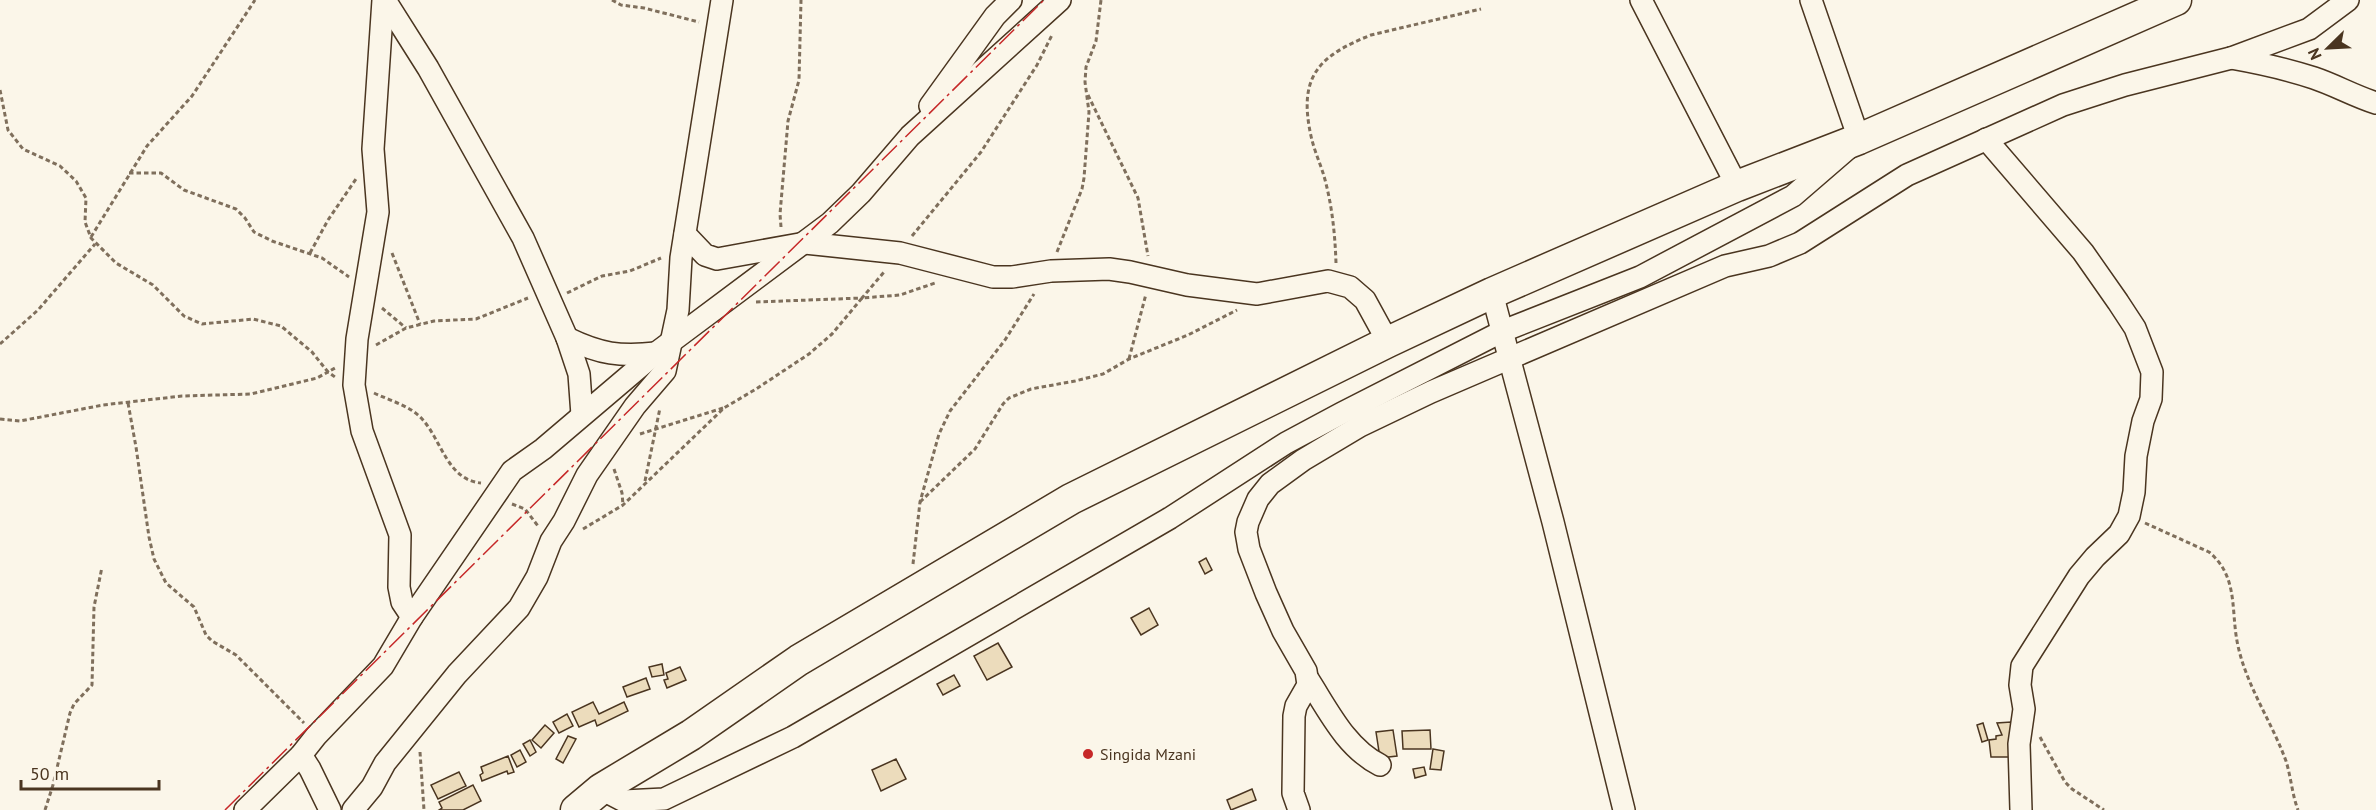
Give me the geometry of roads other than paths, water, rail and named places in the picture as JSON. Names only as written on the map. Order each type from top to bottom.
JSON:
[{"type":"highway","points":[[576,810],[601,789],[691,735],[800,660],[1071,499],[1491,293],[1737,186],[1859,139],[2176,0]]},
{"type":"street","points":[[384,0],[373,149],[378,213],[356,354],[354,385],[362,431],[400,536],[399,587],[402,602],[412,617]]},
{"type":"street","points":[[384,0],[428,68],[523,238],[567,338],[579,374],[582,415]]},
{"type":"street","points":[[353,810],[362,803],[385,764],[457,674],[519,608],[543,564],[551,541],[564,521],[587,475],[634,406],[664,356],[678,310],[681,258],[722,0]]},
{"type":"street","points":[[245,810],[301,755],[316,736],[383,666],[412,617],[512,471],[543,449],[582,415],[664,356],[722,303],[805,243],[861,194],[910,136],[995,16],[1011,0]]},
{"type":"street","points":[[910,136],[1059,0]]},
{"type":"street","points":[[1641,0],[1737,186]]},
{"type":"street","points":[[601,789],[624,801],[664,799],[793,738],[1170,518],[1286,443],[1503,332],[1640,277],[1793,196],[1859,139],[1811,0]]},
{"type":"street","points":[[1380,765],[1366,758],[1352,744],[1308,679],[1306,671],[1283,631],[1249,549],[1246,532],[1248,522],[1258,499],[1270,484],[1360,426],[1431,392],[1531,351],[1630,305],[1725,267],[1769,256],[1800,243],[1906,175],[2063,105],[2125,85],[2231,58],[2309,29],[2348,0]]},
{"type":"street","points":[[2231,58],[2272,65],[2316,78],[2356,97],[2376,102]]},
{"type":"street","points":[[1986,140],[2082,252],[2135,328],[2152,372],[2151,399],[2143,421],[2136,456],[2130,516],[2119,534],[2079,576],[2032,647],[2020,674],[2024,709],[2019,744],[2021,810]]},
{"type":"street","points":[[685,234],[705,255],[717,259],[805,243],[900,253],[993,277],[1012,277],[1051,271],[1109,269],[1197,287],[1257,294],[1320,282],[1337,282],[1350,287],[1365,300],[1388,342]]},
{"type":"street","points":[[1491,293],[1510,358],[1624,810]]},
{"type":"street","points":[[567,338],[604,353],[664,356]]},
{"type":"street","points":[[1293,804],[1294,716],[1296,706],[1306,690],[1308,679]]},
{"type":"street","points":[[301,755],[330,810]]},
{"type":"street","points":[[266,810],[275,782]]},
{"type":"place","name":"Singida Mzani","points":[[1088,754]]}]
